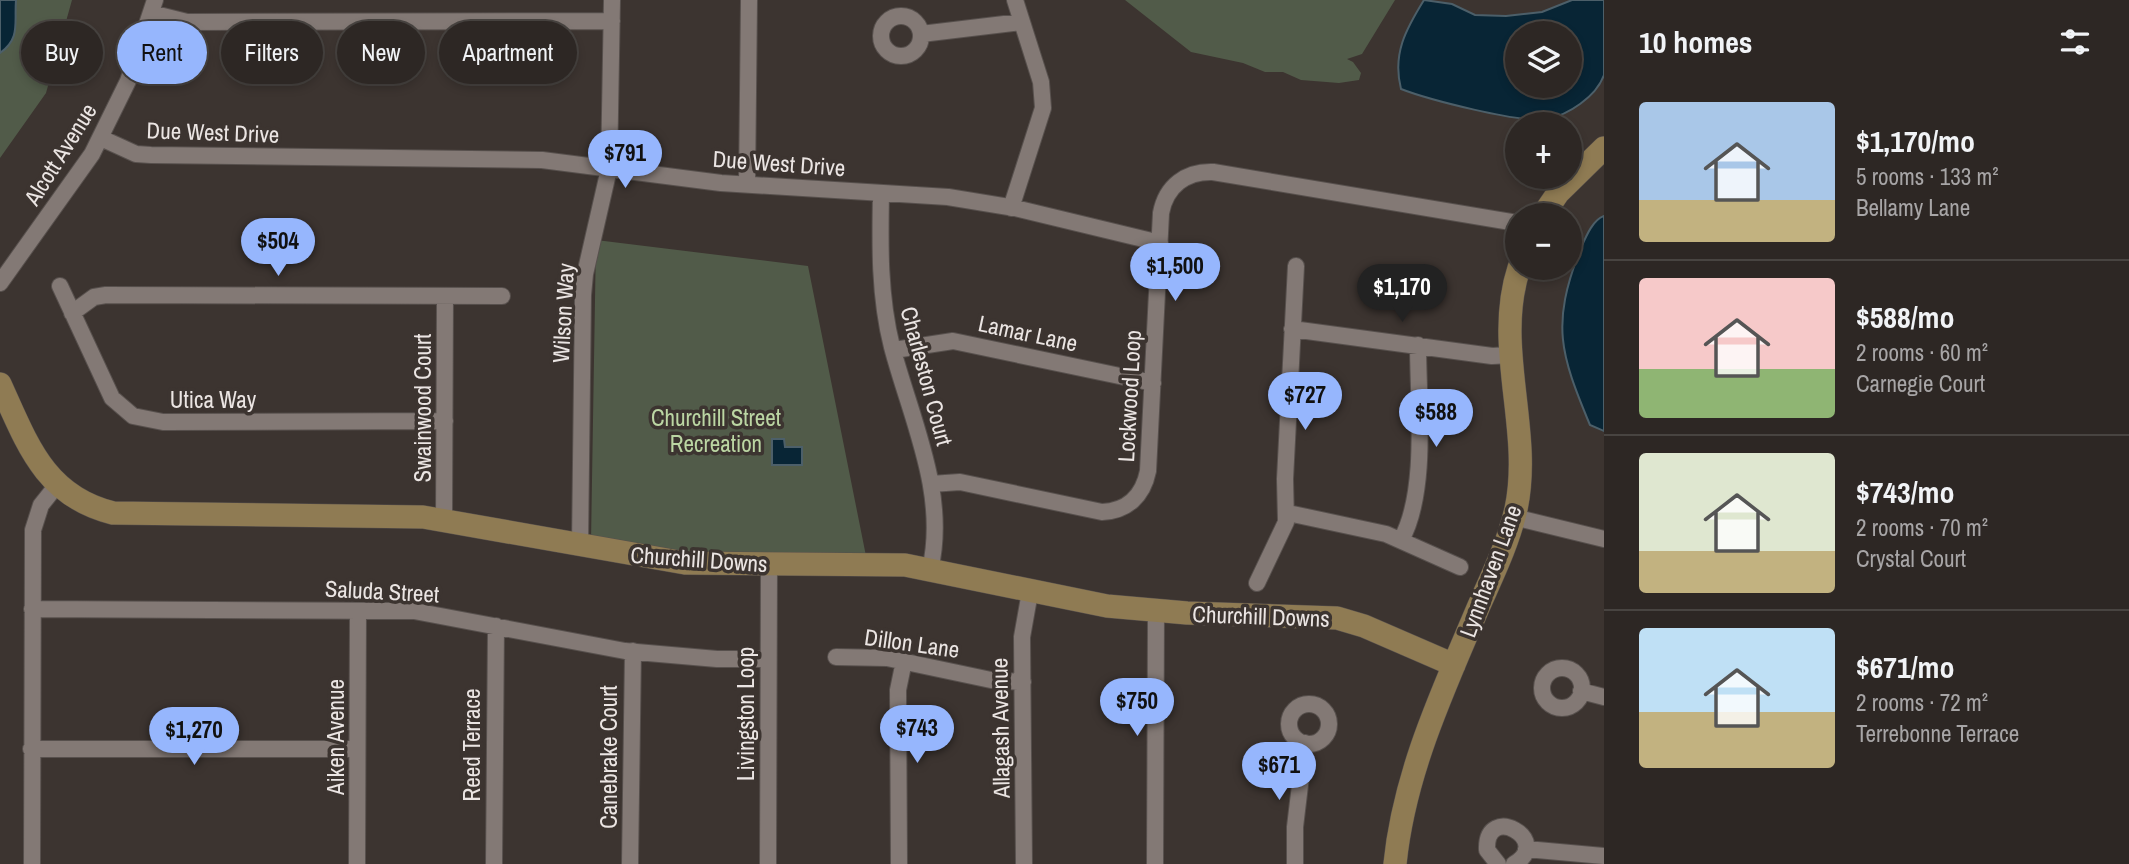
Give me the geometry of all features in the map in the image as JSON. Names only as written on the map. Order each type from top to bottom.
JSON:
[{"type":"street","name":"Wilson Way","points":[[580,546],[583,295],[585,274],[609,169],[612,0]]},
{"type":"street","points":[[747,185],[748,0]]},
{"type":"street","points":[[1011,208],[1043,108],[1041,82],[1015,0]]},
{"type":"street","points":[[153,7],[187,22],[612,21]]},
{"type":"street","name":"Alcott Avenue","points":[[0,283],[54,210],[101,138],[128,81],[153,7]]},
{"type":"street","points":[[921,34],[1021,22]]},
{"type":"street","name":"Due West Drive","points":[[101,138],[136,153],[159,156],[510,159],[747,185],[948,197],[1011,208],[1160,243]]},
{"type":"street","points":[[1551,203],[1604,148]]},
{"type":"street","name":"Lockwood Loop","points":[[931,484],[960,482],[1102,512],[1123,508],[1133,500],[1146,484],[1161,213],[1167,194],[1183,178],[1202,172],[1505,221]]},
{"type":"street","name":"Charleston Court","points":[[881,193],[881,276],[894,350],[931,484],[935,542],[930,570]]},
{"type":"street","points":[[1258,583],[1288,513],[1285,479],[1296,266]]},
{"type":"street","name":"Lynnhaven Lane","points":[[1395,864],[1402,818],[1419,754],[1514,517],[1522,470],[1511,355],[1511,306],[1516,280]]},
{"type":"street","name":"Utica Way","points":[[60,286],[112,398],[122,409],[140,418],[163,422],[445,421]]},
{"type":"street","points":[[72,313],[93,297],[106,295],[502,296]]},
{"type":"street","name":"Swainwood Court","points":[[444,521],[445,296]]},
{"type":"street","points":[[1292,329],[1492,356],[1511,355]]},
{"type":"street","name":"Lamar Lane","points":[[894,350],[953,341],[1153,383]]},
{"type":"street","points":[[1401,540],[1414,511],[1416,489],[1418,345]]},
{"type":"street","name":"Churchill Downs","points":[[0,384],[36,459],[57,485],[94,509],[130,516],[404,516],[685,563],[880,563],[930,570],[1030,592],[1156,611],[1337,618],[1364,626],[1454,665]]},
{"type":"street","points":[[32,864],[34,518],[57,485]]},
{"type":"street","points":[[1288,513],[1360,527],[1401,540],[1460,567]]},
{"type":"street","points":[[1514,517],[1604,539]]},
{"type":"street","name":"Livingston Loop","points":[[768,864],[769,564]]},
{"type":"street","name":"Allagash Avenue","points":[[1024,864],[1023,620],[1030,592]]},
{"type":"street","name":"Saluda Street","points":[[32,608],[414,611],[633,651],[768,659]]},
{"type":"street","name":"Aiken Avenue","points":[[357,864],[358,611]]},
{"type":"street","points":[[1155,864],[1156,611]]},
{"type":"street","name":"Reed Terrace","points":[[494,864],[496,626]]},
{"type":"street","name":"Canebrake Court","points":[[630,864],[633,651]]},
{"type":"street","name":"Dillon Lane","points":[[836,657],[904,661],[1005,682],[1023,682]]},
{"type":"street","points":[[899,864],[898,690],[904,661]]},
{"type":"street","points":[[1581,691],[1604,697]]},
{"type":"street","points":[[1295,864],[1295,827],[1305,743]]},
{"type":"street","points":[[31,749],[357,749]]},
{"type":"street","points":[[1498,864],[1486,850],[1488,837],[1497,829],[1509,826],[1520,832],[1526,849]]},
{"type":"street","points":[[1526,849],[1604,856]]},
{"type":"street","points":[[1514,864],[1526,849]]},
{"type":"green space","points":[[0,0],[72,0],[66,21],[21,21],[21,84],[49,84],[46,93],[0,158]]},
{"type":"green space","points":[[1125,0],[1395,0],[1362,54],[1347,59],[1353,62],[1361,73],[1359,80],[1339,83],[1301,80],[1283,72],[1265,72],[1243,63],[1191,52]]},
{"type":"green space","name":"Churchill Street Recreation","points":[[596,240],[808,266],[866,556],[716,556],[591,541]]},
{"type":"water","points":[[0,0],[16,0],[16,23],[11,42],[0,53]]},
{"type":"water","points":[[1424,0],[1452,4],[1475,15],[1506,16],[1542,12],[1572,0],[1604,0],[1604,75],[1595,91],[1567,112],[1496,114],[1401,89],[1398,64],[1406,32]]},
{"type":"water","points":[[1604,216],[1604,431],[1590,425],[1572,378],[1563,339],[1565,299],[1570,280],[1582,280],[1582,246],[1592,226]]},
{"type":"water","points":[[772,439],[784,439],[785,447],[802,447],[802,465],[772,465]]}]
